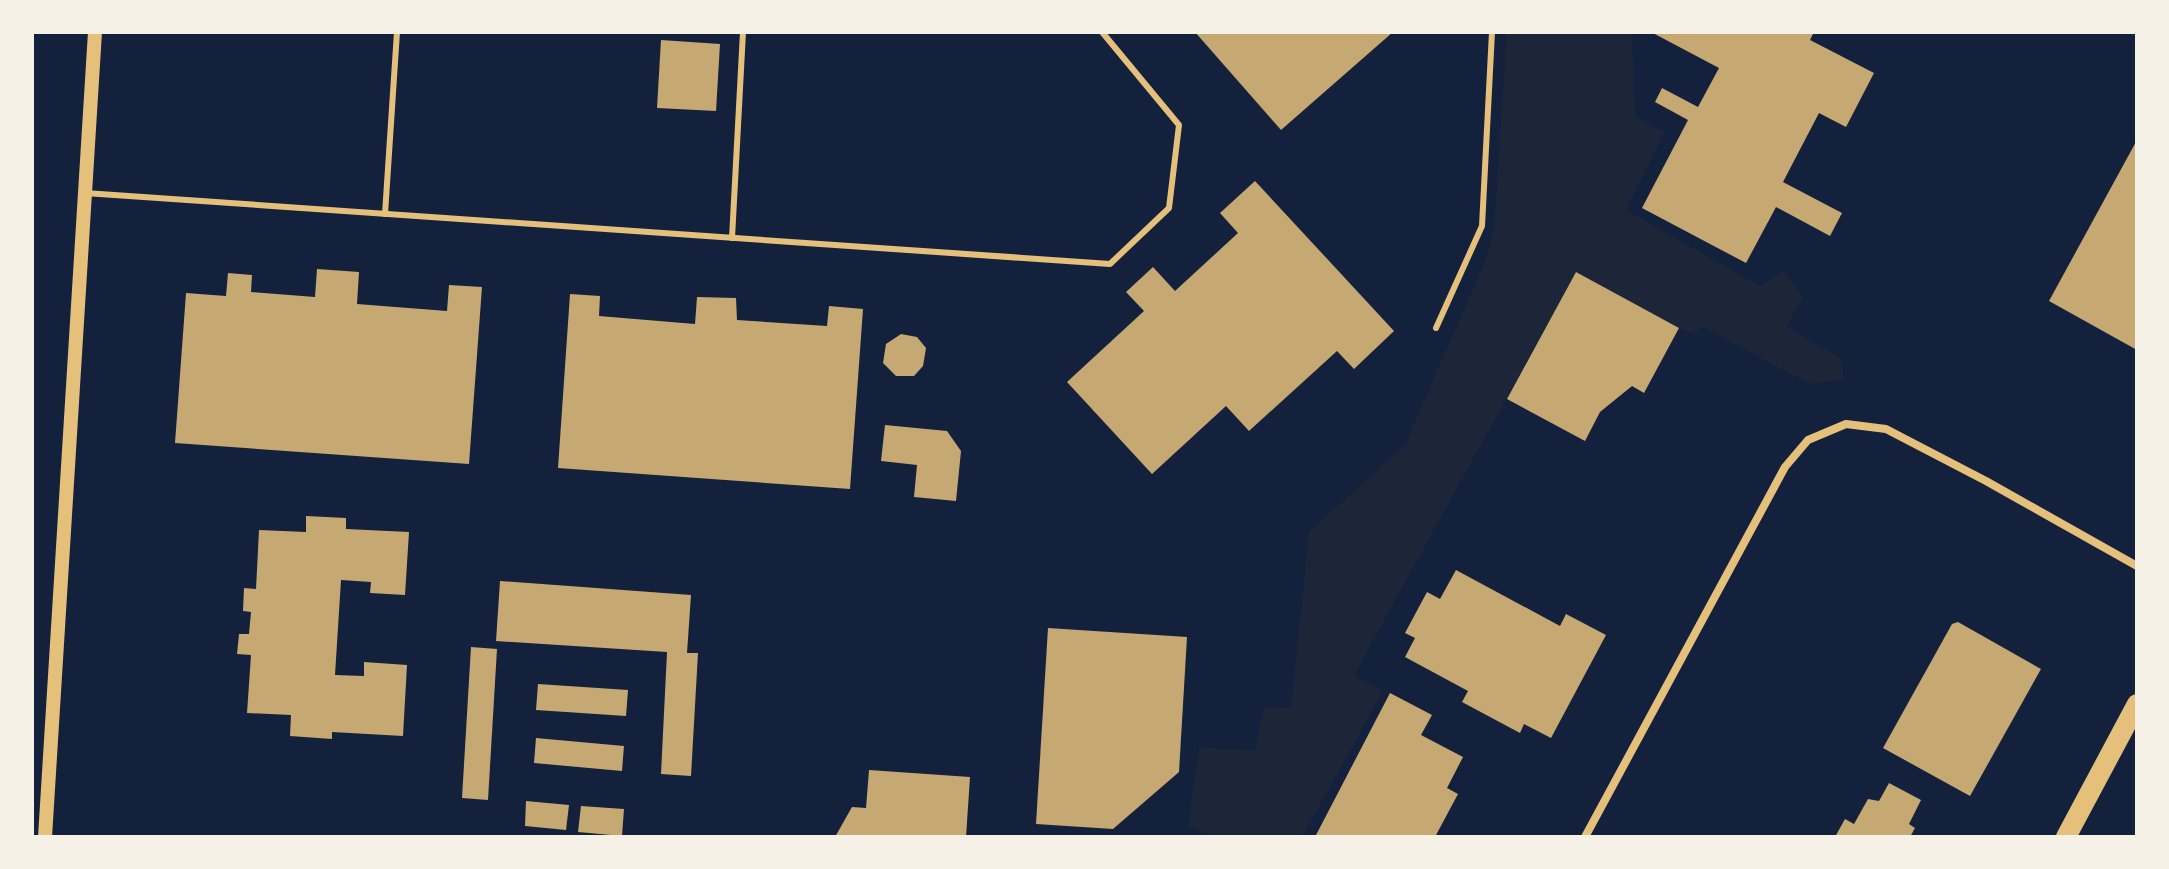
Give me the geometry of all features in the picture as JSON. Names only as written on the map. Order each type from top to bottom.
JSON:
[{"type":"main road","points":[[2066,837],[2137,704]]},
{"type":"street","points":[[45,837],[95,32]]},
{"type":"street","points":[[1585,837],[1785,467],[1808,440],[1846,424],[1886,429],[2137,566]]},
{"type":"lane","points":[[385,214],[397,32]]},
{"type":"lane","points":[[732,238],[743,32]]},
{"type":"lane","points":[[85,193],[1110,264],[1169,208],[1179,125],[1102,32]]},
{"type":"lane","points":[[1436,328],[1482,226],[1492,32]]},
{"type":"shaded area","points":[[1507,32],[1632,32],[1635,117],[1665,132],[1626,210],[1760,286],[1783,271],[1803,297],[1786,327],[1841,358],[1844,379],[1810,384],[1701,326],[1695,335],[1679,328],[1576,272],[1354,675],[1383,691],[1302,837],[1214,837],[1188,826],[1199,748],[1255,750],[1264,707],[1291,708],[1309,532],[1405,445],[1488,254],[1494,230]]},
{"type":"building","points":[[1195,32],[1393,32],[1281,130]]},
{"type":"building","points":[[1651,32],[1814,32],[1810,40],[1874,73],[1846,127],[1819,113],[1783,182],[1842,213],[1830,236],[1776,207],[1746,263],[1642,208],[1688,120],[1655,102],[1662,88],[1698,107],[1719,68]]},
{"type":"building","points":[[661,40],[720,44],[716,111],[657,108]]},
{"type":"building","points":[[2137,140],[2137,350],[2049,301]]},
{"type":"building","points":[[1255,181],[1394,331],[1354,369],[1337,351],[1249,431],[1226,406],[1152,474],[1067,382],[1144,311],[1126,292],[1153,267],[1175,291],[1238,233],[1220,213]]},
{"type":"building","points":[[317,269],[359,272],[357,304],[447,311],[449,285],[482,287],[469,464],[175,443],[186,293],[226,296],[228,273],[252,275],[251,292],[315,297]]},
{"type":"building","points":[[1576,272],[1679,328],[1644,393],[1632,386],[1600,412],[1585,441],[1507,399]]},
{"type":"building","points":[[570,294],[600,296],[599,316],[695,324],[697,297],[736,298],[737,320],[827,326],[829,306],[863,309],[850,489],[558,468]]},
{"type":"building","points":[[901,334],[917,337],[926,348],[923,366],[914,376],[896,376],[883,363],[886,344]]},
{"type":"building","points":[[885,425],[947,431],[961,451],[956,501],[914,497],[917,465],[881,461]]},
{"type":"building","points":[[306,516],[346,518],[346,529],[409,532],[405,595],[370,593],[371,582],[341,580],[335,675],[364,676],[364,662],[407,665],[403,736],[332,732],[332,739],[290,736],[291,715],[247,713],[251,655],[237,654],[239,634],[249,634],[251,612],[243,611],[244,588],[256,589],[259,530],[306,532]]},
{"type":"building","points":[[1456,570],[1560,626],[1566,614],[1606,635],[1551,738],[1524,724],[1520,733],[1462,702],[1468,691],[1405,657],[1415,638],[1405,633],[1427,592],[1440,599]]},
{"type":"building","points":[[500,581],[691,595],[687,653],[698,653],[691,776],[661,774],[667,652],[496,641]]},
{"type":"building","points":[[1958,622],[2041,669],[1970,796],[1883,748],[1952,624]]},
{"type":"building","points":[[1048,628],[1187,637],[1179,772],[1113,829],[1036,824]]},
{"type":"building","points":[[471,647],[497,649],[488,800],[462,798]]},
{"type":"building","points":[[538,684],[628,690],[626,716],[536,710]]},
{"type":"building","points":[[1390,693],[1432,715],[1421,735],[1463,757],[1447,788],[1458,794],[1435,837],[1315,837]]},
{"type":"building","points":[[536,738],[624,746],[622,771],[534,763]]},
{"type":"building","points":[[869,770],[970,777],[966,837],[835,837],[852,807],[866,808]]},
{"type":"building","points":[[1889,783],[1921,800],[1909,824],[1915,828],[1910,837],[1835,837],[1845,819],[1854,824],[1868,799],[1879,801]]},
{"type":"building","points":[[526,801],[569,805],[566,830],[525,826]]},
{"type":"building","points":[[581,806],[624,809],[622,836],[578,832]]}]
